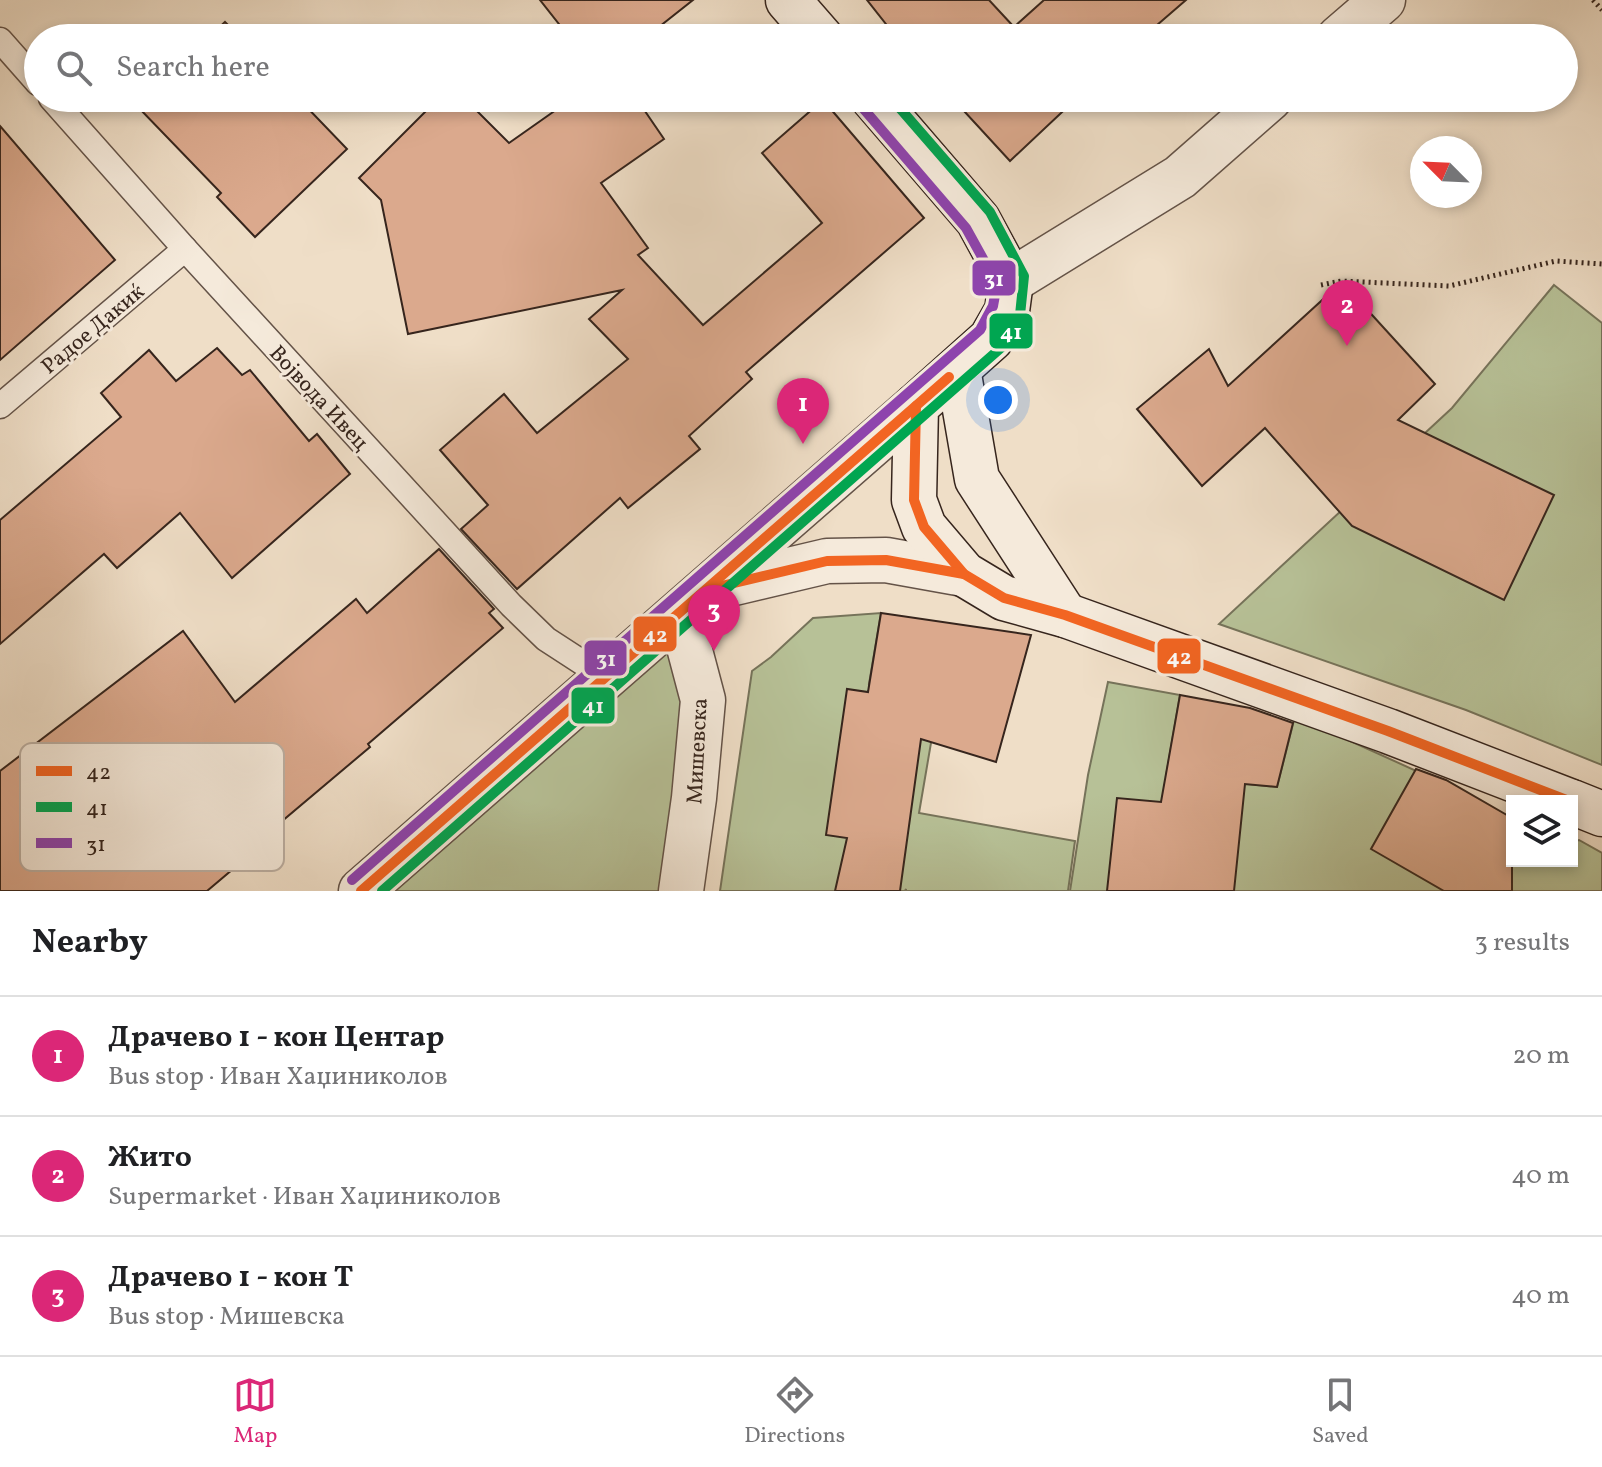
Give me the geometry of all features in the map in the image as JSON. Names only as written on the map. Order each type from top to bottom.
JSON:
[{"type":"street","points":[[788,0],[809,24]]},
{"type":"street","points":[[1355,24],[1383,0]]},
{"type":"street","points":[[361,891],[991,339],[1007,311],[1011,281],[978,220],[885,112]]},
{"type":"street","points":[[1011,281],[1180,177],[1254,112]]},
{"type":"street","points":[[958,369],[977,479],[1065,615]]},
{"type":"street","points":[[916,406],[914,500],[924,527],[964,574],[1004,598],[1065,615],[1388,731],[1553,795]]},
{"type":"street","points":[[693,601],[827,561],[886,560],[964,574]]},
{"type":"street","name":"Мишевска","points":[[681,891],[703,700],[693,601]]},
{"type":"street","points":[[1578,805],[1602,814]]},
{"type":"lane","points":[[0,40],[24,67]]},
{"type":"lane","name":"Војвода Ивец","points":[[63,112],[511,605],[546,639],[606,678]]},
{"type":"lane","name":"Радое Дакиќ","points":[[0,406],[185,249]]},
{"type":"path","points":[[1593,0],[1602,10]]},
{"type":"path","points":[[1321,285],[1341,281],[1449,286],[1556,261],[1602,264]]},
{"type":"green space","points":[[1554,285],[1602,323],[1602,765],[1466,710],[1219,624],[1452,408]]},
{"type":"green space","points":[[680,613],[703,700],[681,891],[361,891]]},
{"type":"green space","points":[[881,613],[869,684],[938,702],[919,813],[1075,841],[1068,891],[720,891],[752,671],[813,618]]},
{"type":"green space","points":[[1108,682],[1180,695],[1166,776],[1277,787],[1295,716],[1423,774],[1506,855],[1506,867],[1578,867],[1579,840],[1602,853],[1602,891],[1070,891],[1088,775]]},
{"type":"building","points":[[540,0],[693,0],[663,24],[559,24]]},
{"type":"building","points":[[867,0],[989,0],[1011,24],[886,24]]},
{"type":"building","points":[[1044,0],[1186,0],[1158,24],[1017,24]]},
{"type":"building","points":[[143,112],[311,112],[347,149],[255,237],[217,197],[221,193]]},
{"type":"building","points":[[425,112],[478,112],[509,143],[553,112],[646,112],[664,139],[601,183],[648,248],[638,255],[703,325],[822,223],[762,153],[809,112],[833,112],[924,218],[746,372],[752,379],[689,436],[700,449],[628,508],[620,498],[517,589],[461,529],[488,505],[440,450],[504,394],[537,433],[628,359],[589,319],[622,290],[408,334],[381,200],[359,178]]},
{"type":"building","points":[[965,112],[1062,112],[1010,161]]},
{"type":"building","points":[[0,126],[115,260],[0,360]]},
{"type":"building","points":[[1342,282],[1435,384],[1398,420],[1554,495],[1504,600],[1352,526],[1265,428],[1202,486],[1137,409],[1209,349],[1228,386]]},
{"type":"building","points":[[217,348],[242,375],[250,370],[309,441],[317,434],[350,474],[232,578],[180,513],[117,568],[104,554],[0,644],[0,520],[121,417],[101,393],[149,350],[176,381]]},
{"type":"building","points":[[439,549],[494,609],[489,613],[503,628],[284,820],[284,743],[37,743],[183,631],[235,702],[356,599],[367,613]]},
{"type":"building","points":[[881,613],[1031,635],[996,762],[921,739],[900,891],[835,891],[847,838],[826,835],[847,689],[868,692]]},
{"type":"building","points":[[1180,695],[1250,708],[1293,723],[1277,787],[1245,784],[1234,891],[1107,891],[1117,798],[1161,802]]},
{"type":"building","points":[[20,756],[20,871],[231,871],[207,891],[0,891],[0,771]]},
{"type":"building","points":[[1416,769],[1446,780],[1506,815],[1506,867],[1512,867],[1512,891],[1444,891],[1371,849]]},
{"type":"transit line","name":"31","points":[[352,880],[980,330],[993,306],[997,284],[966,228],[866,112]]},
{"type":"transit line","name":"41","points":[[382,891],[1003,346],[1020,315],[1024,276],[990,212],[903,112]]},
{"type":"transit line","name":"42","points":[[361,891],[949,377]]},
{"type":"transit line","name":"42","points":[[916,406],[914,500],[924,527],[964,574],[1004,598],[1065,615],[1388,731],[1553,795]]},
{"type":"transit line","name":"42","points":[[709,589],[827,561],[886,560],[964,574]]},
{"type":"place","name":"Жито","points":[[1347,346]]},
{"type":"place","name":"Драчево 1 - кон Центар","points":[[803,444]]},
{"type":"place","name":"Драчево 1 - кон T","points":[[714,651]]}]
